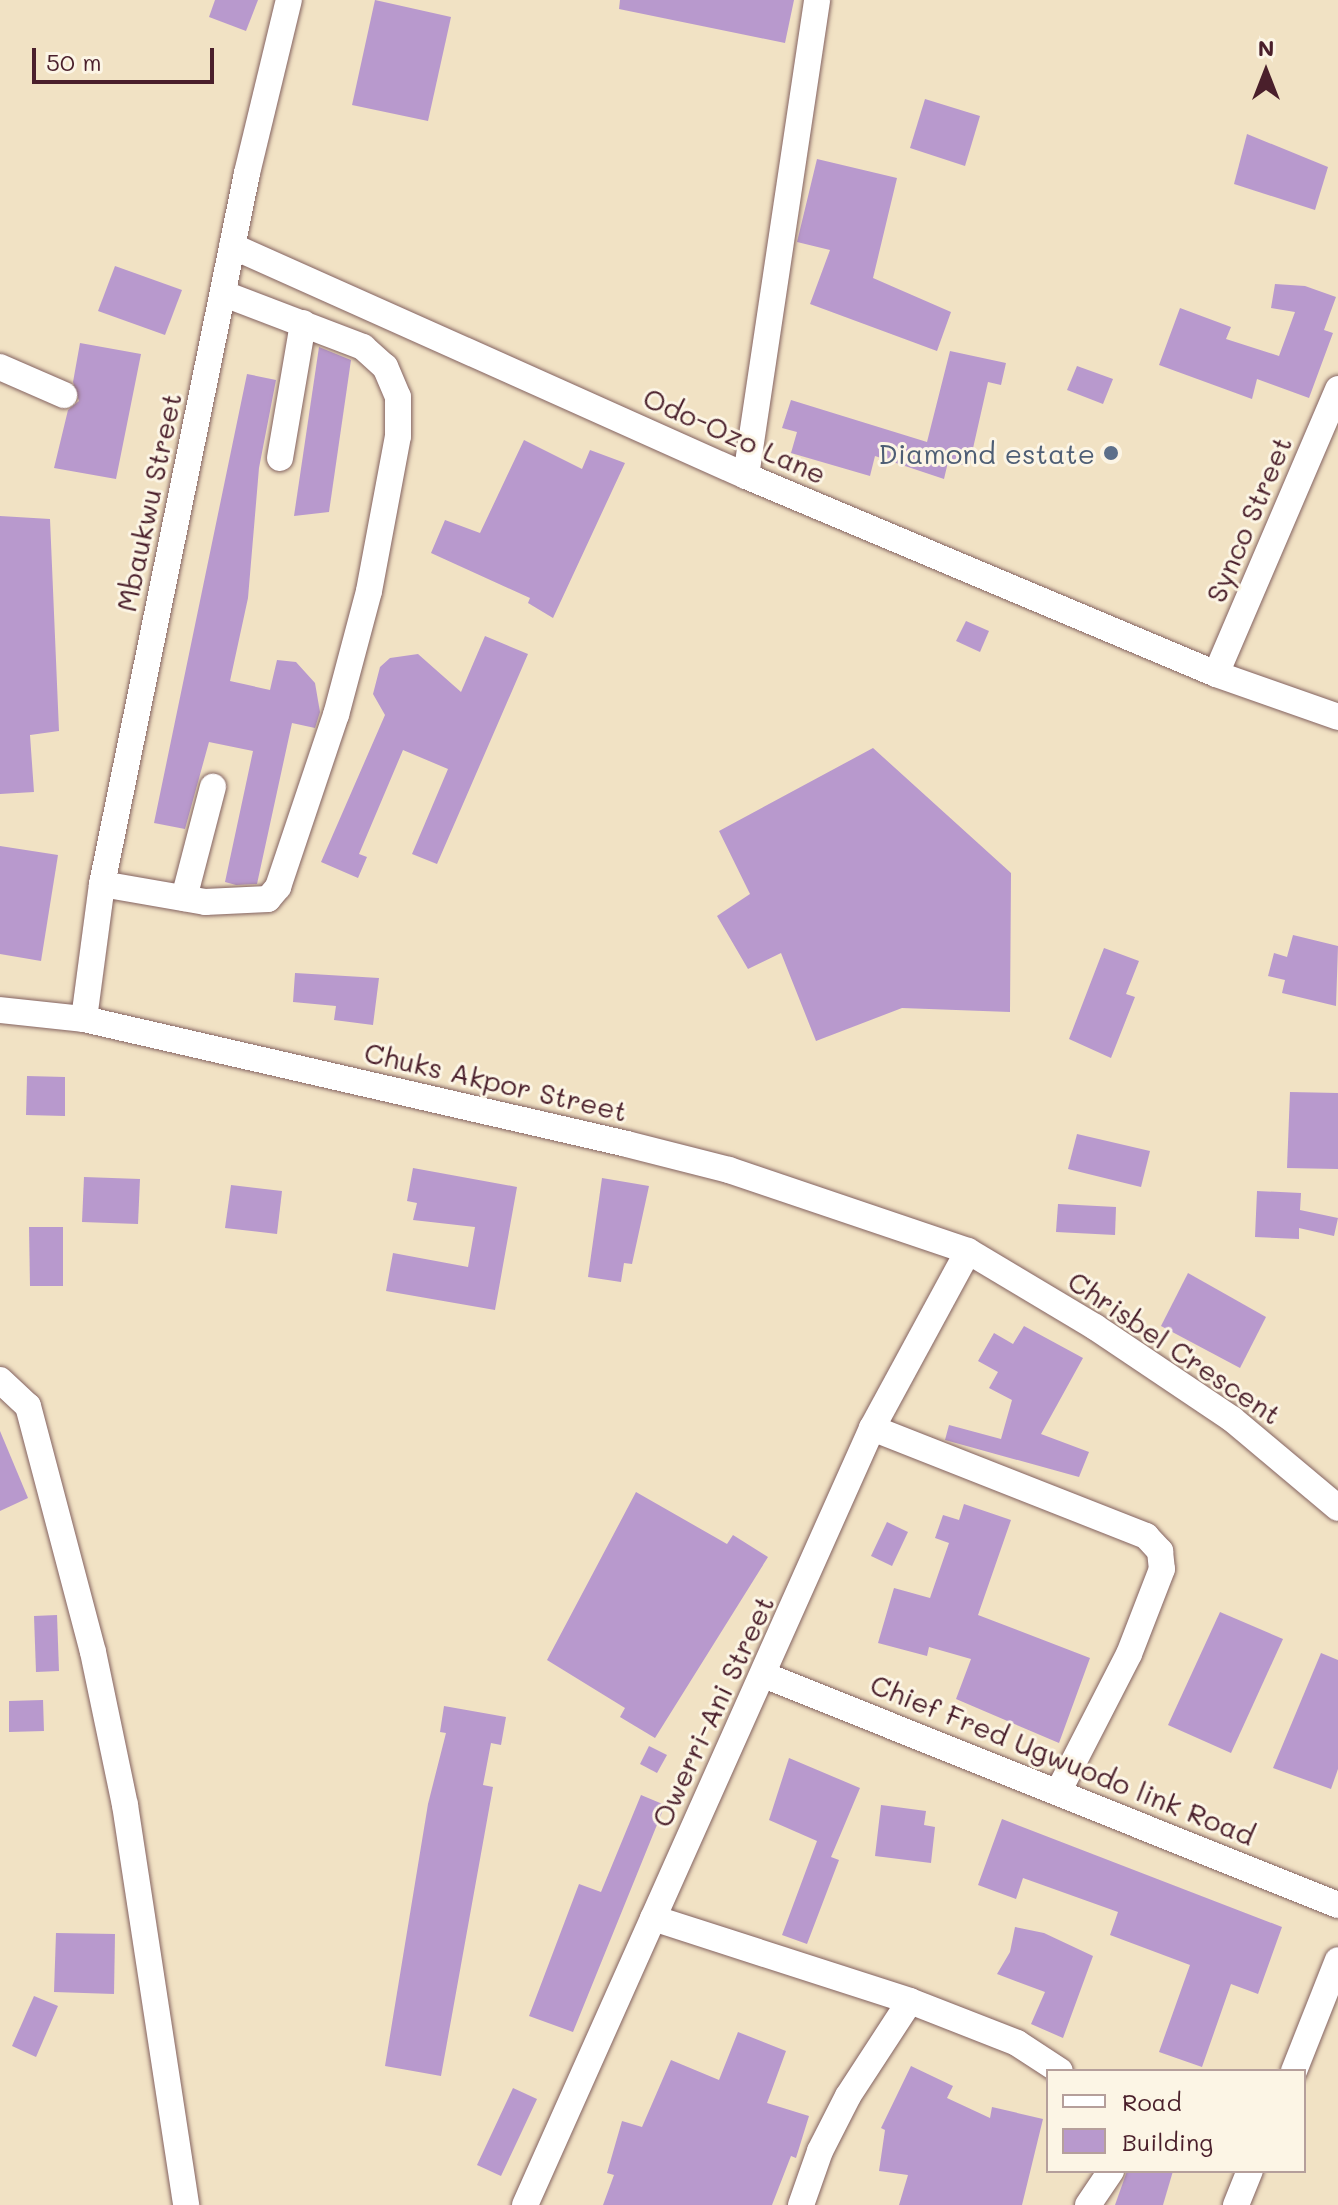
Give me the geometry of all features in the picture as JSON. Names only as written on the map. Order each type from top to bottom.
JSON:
[{"type":"street","name":"Mbaukwu Street","points":[[84,1019],[102,884],[232,246],[289,0]]},
{"type":"street","points":[[746,476],[817,0]]},
{"type":"street","name":"Odo-Ozo Lane","points":[[232,246],[746,476],[1216,674],[1338,717]]},
{"type":"street","points":[[102,884],[184,898],[253,904],[268,899],[278,887],[336,715],[369,591],[398,436],[398,397],[385,367],[363,347],[224,294]]},
{"type":"street","points":[[280,458],[303,323]]},
{"type":"street","points":[[0,367],[64,395]]},
{"type":"street","name":"Synco Street","points":[[1216,674],[1338,389]]},
{"type":"street","points":[[184,898],[213,787]]},
{"type":"street","name":"Chuks Akpor Street","points":[[0,1010],[84,1019],[729,1170],[968,1251]]},
{"type":"street","name":"Owerri-Ani Street","points":[[525,2205],[872,1428],[968,1251]]},
{"type":"street","name":"Chrisbel Crescent","points":[[968,1251],[1095,1327],[1232,1419],[1338,1508]]},
{"type":"street","points":[[3,1382],[28,1406],[93,1652],[125,1805],[186,2205]]},
{"type":"street","points":[[872,1428],[1146,1536],[1160,1551],[1162,1569],[1129,1654],[1059,1790]]},
{"type":"street","name":"Chief Fred Ugwuodo link Road","points":[[764,1675],[1059,1790],[1338,1905]]},
{"type":"street","points":[[653,1918],[910,2001],[1017,2043],[1057,2069]]},
{"type":"street","points":[[1295,2069],[1338,1960]]},
{"type":"street","points":[[801,2205],[820,2151],[848,2096],[910,2001]]},
{"type":"street","points":[[1088,2205],[1110,2173]]},
{"type":"street","points":[[1236,2205],[1249,2173]]},
{"type":"building","points":[[215,0],[258,0],[246,31],[209,17]]},
{"type":"building","points":[[375,0],[451,17],[428,121],[352,105]]},
{"type":"building","points":[[620,0],[794,0],[785,43],[619,9]]},
{"type":"building","points":[[925,99],[980,116],[965,166],[910,148]]},
{"type":"building","points":[[1247,134],[1328,167],[1315,210],[1234,184]]},
{"type":"building","points":[[817,159],[897,178],[873,278],[951,312],[937,351],[810,304],[830,250],[797,242]]},
{"type":"building","points":[[115,266],[182,290],[165,335],[98,311]]},
{"type":"building","points":[[1275,284],[1305,286],[1336,297],[1324,330],[1333,333],[1309,398],[1257,379],[1252,399],[1159,365],[1180,308],[1231,327],[1226,339],[1279,356],[1295,312],[1271,308]]},
{"type":"building","points":[[80,343],[141,354],[116,479],[54,468],[68,410],[79,401],[73,382]]},
{"type":"building","points":[[319,347],[351,360],[329,512],[294,516]]},
{"type":"building","points":[[950,351],[1006,363],[1001,385],[988,382],[969,466],[948,462],[944,479],[875,456],[870,476],[791,453],[797,432],[782,428],[791,400],[927,442]]},
{"type":"building","points":[[1077,366],[1113,379],[1103,404],[1067,390]]},
{"type":"building","points":[[247,374],[276,380],[259,468],[248,598],[230,681],[270,690],[277,660],[296,662],[315,683],[320,712],[315,728],[292,723],[257,884],[236,885],[225,882],[253,751],[209,742],[185,829],[154,823]]},
{"type":"building","points":[[524,440],[582,469],[590,450],[625,463],[553,618],[528,603],[530,598],[431,553],[445,520],[480,533]]},
{"type":"building","points":[[0,516],[50,519],[59,731],[30,735],[34,792],[0,794]]},
{"type":"building","points":[[966,621],[989,631],[980,652],[956,641]]},
{"type":"building","points":[[485,636],[528,654],[437,864],[412,854],[448,769],[403,750],[359,854],[367,857],[358,878],[321,862],[385,715],[373,694],[380,667],[390,658],[418,654],[461,692]]},
{"type":"building","points":[[873,748],[1011,873],[1010,1012],[902,1008],[816,1041],[781,953],[748,969],[717,916],[750,894],[719,831]]},
{"type":"building","points":[[0,846],[58,855],[41,961],[0,954]]},
{"type":"building","points":[[1293,935],[1338,946],[1336,1006],[1282,993],[1285,980],[1268,976],[1274,953],[1287,957]]},
{"type":"building","points":[[1104,948],[1139,961],[1126,994],[1135,997],[1111,1058],[1069,1039]]},
{"type":"building","points":[[295,973],[379,978],[373,1025],[334,1020],[336,1006],[293,1002]]},
{"type":"building","points":[[27,1076],[65,1077],[65,1116],[26,1115]]},
{"type":"building","points":[[1290,1092],[1338,1093],[1338,1169],[1287,1168]]},
{"type":"building","points":[[1077,1134],[1150,1151],[1141,1187],[1068,1169]]},
{"type":"building","points":[[413,1168],[517,1187],[495,1310],[386,1291],[393,1253],[468,1267],[475,1227],[413,1220],[417,1203],[407,1201]]},
{"type":"building","points":[[84,1177],[140,1179],[138,1224],[82,1222]]},
{"type":"building","points":[[602,1178],[649,1186],[632,1264],[624,1263],[621,1282],[588,1277]]},
{"type":"building","points":[[231,1185],[282,1191],[277,1234],[225,1228]]},
{"type":"building","points":[[1257,1191],[1301,1193],[1300,1210],[1338,1218],[1334,1236],[1299,1228],[1299,1239],[1255,1237]]},
{"type":"building","points":[[1058,1204],[1116,1207],[1115,1235],[1056,1232]]},
{"type":"building","points":[[29,1227],[63,1227],[63,1286],[30,1286]]},
{"type":"building","points":[[1188,1273],[1266,1317],[1240,1368],[1161,1326]]},
{"type":"building","points":[[1024,1326],[1083,1358],[1041,1434],[1089,1452],[1079,1477],[945,1440],[949,1425],[1001,1439],[1012,1400],[989,1388],[998,1372],[978,1361],[994,1333],[1013,1344]]},
{"type":"building","points":[[0,1431],[28,1498],[0,1511]]},
{"type":"building","points":[[636,1492],[727,1544],[733,1535],[768,1557],[655,1738],[620,1717],[625,1708],[547,1660]]},
{"type":"building","points":[[964,1504],[1011,1520],[978,1615],[1090,1658],[1059,1743],[956,1699],[971,1659],[929,1647],[927,1656],[878,1643],[894,1588],[930,1598],[949,1543],[935,1538],[943,1515],[959,1520]]},
{"type":"building","points":[[887,1522],[908,1532],[892,1566],[871,1556]]},
{"type":"building","points":[[1220,1612],[1283,1639],[1231,1753],[1168,1725]]},
{"type":"building","points":[[57,1615],[59,1671],[36,1672],[34,1616]]},
{"type":"building","points":[[1321,1653],[1338,1660],[1338,1769],[1331,1789],[1273,1768]]},
{"type":"building","points":[[43,1700],[44,1731],[9,1732],[9,1701]]},
{"type":"building","points":[[444,1706],[506,1717],[501,1745],[491,1743],[483,1785],[493,1787],[441,2076],[385,2066],[428,1804],[446,1733],[440,1732]]},
{"type":"building","points":[[649,1746],[667,1755],[657,1773],[640,1764]]},
{"type":"building","points":[[789,1758],[860,1788],[831,1857],[839,1860],[807,1944],[782,1935],[817,1841],[769,1820]]},
{"type":"building","points":[[641,1795],[665,1805],[573,2032],[529,2016],[579,1884],[601,1892]]},
{"type":"building","points":[[881,1805],[926,1811],[924,1825],[935,1827],[931,1863],[875,1856]]},
{"type":"building","points":[[1002,1819],[1282,1927],[1258,1994],[1231,1984],[1202,2067],[1159,2052],[1190,1965],[1110,1935],[1118,1912],[1023,1878],[1016,1899],[978,1885]]},
{"type":"building","points":[[1015,1927],[1044,1933],[1093,1956],[1063,2038],[1031,2024],[1045,1992],[997,1974],[1010,1952]]},
{"type":"building","points":[[56,1933],[115,1934],[114,1994],[54,1992]]},
{"type":"building","points":[[34,1996],[58,2006],[36,2057],[12,2046]]},
{"type":"building","points":[[738,2032],[786,2051],[767,2103],[809,2116],[796,2158],[791,2156],[772,2205],[603,2205],[614,2175],[607,2173],[622,2121],[642,2127],[671,2060],[719,2080]]},
{"type":"building","points":[[911,2066],[953,2086],[947,2098],[990,2118],[992,2107],[1043,2119],[1022,2205],[899,2205],[908,2175],[879,2171],[885,2130],[881,2128]]},
{"type":"building","points":[[513,2088],[537,2099],[501,2176],[477,2165]]},
{"type":"building","points":[[1126,2173],[1172,2173],[1163,2205],[1115,2205]]},
{"type":"place","name":"Diamond estate","points":[[1111,453]]}]
